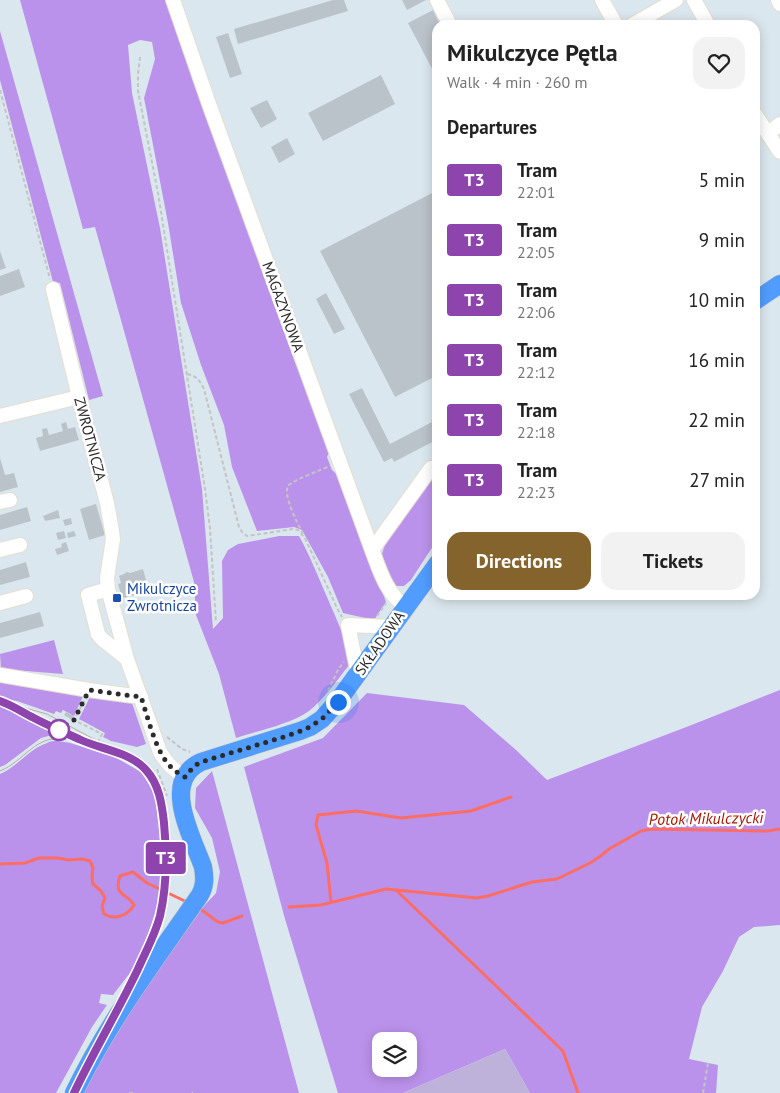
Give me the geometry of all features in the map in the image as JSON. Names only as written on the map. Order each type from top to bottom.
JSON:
[{"type":"main road","points":[[760,298],[780,284]]},
{"type":"main road","name":"SKŁADOWA","points":[[185,777],[194,766],[201,762],[287,736],[310,727],[322,719],[332,709],[358,674],[432,570]]},
{"type":"main road","points":[[74,1093],[116,1015],[200,895],[204,886],[205,874],[182,808],[181,789],[185,777]]},
{"type":"street","name":"MAGAZYNOWA","points":[[173,0],[209,104],[372,550],[385,583],[392,594],[406,607]]},
{"type":"street","points":[[437,0],[447,20]]},
{"type":"street","points":[[602,0],[613,20]]},
{"type":"street","points":[[641,20],[676,0]]},
{"type":"street","points":[[694,0],[705,20]]},
{"type":"street","points":[[778,0],[780,4]]},
{"type":"street","points":[[760,122],[780,152]]},
{"type":"street","points":[[768,134],[780,124]]},
{"type":"street","name":"ZWROTNICZA","points":[[53,289],[78,397],[107,503],[112,531],[107,578],[108,589],[127,658],[156,741],[165,761],[172,769],[185,777]]},
{"type":"street","points":[[0,416],[78,397]]},
{"type":"street","points":[[372,550],[431,468]]},
{"type":"street","points":[[0,550],[20,544]]},
{"type":"street","points":[[108,589],[88,595],[98,634],[127,658]]},
{"type":"street","points":[[0,603],[26,596]]},
{"type":"street","points":[[358,674],[348,625],[391,627]]},
{"type":"street","points":[[0,675],[141,697]]},
{"type":"path","points":[[140,57],[138,91],[158,193],[205,489],[210,528],[216,623]]},
{"type":"path","points":[[0,90],[53,289]]},
{"type":"path","points":[[187,374],[194,375],[204,389],[239,528],[247,536],[293,529],[298,530],[305,538]]},
{"type":"path","points":[[340,462],[296,480],[288,486],[287,492],[288,500],[337,608],[348,625]]},
{"type":"path","points":[[370,626],[392,594]]},
{"type":"path","points":[[327,692],[339,668],[353,650]]},
{"type":"path","points":[[89,690],[74,720],[102,734],[97,744]]},
{"type":"path","points":[[156,741],[166,737],[191,753]]},
{"type":"path","points":[[154,761],[167,797]]},
{"type":"path","points":[[703,1093],[708,1063]]},
{"type":"shaded area","points":[[20,0],[168,0],[330,450],[327,457],[332,470],[341,478],[386,602],[374,620],[343,613],[328,577],[302,530],[294,527],[257,531],[232,467],[224,425],[201,365],[181,303],[144,98],[155,59],[152,42],[140,40],[128,45],[132,93],[160,228],[202,489],[213,629],[223,618],[222,561],[228,550],[238,544],[279,536],[299,536],[338,622],[348,654],[350,664],[331,689],[309,711],[284,723],[236,738],[219,674],[196,615],[194,582],[95,227],[83,229]]},
{"type":"shaded area","points":[[0,31],[103,396],[89,400],[60,283],[53,282],[0,80]]},
{"type":"shaded area","points":[[432,474],[432,548],[411,580],[404,586],[395,586],[390,578],[382,554],[388,535]]},
{"type":"shaded area","points":[[54,640],[63,674],[1,669],[0,654]]},
{"type":"shaded area","points":[[0,678],[85,692],[74,716],[63,710],[61,713],[56,711],[54,714],[17,701],[0,698]]},
{"type":"shaded area","points":[[780,690],[780,925],[754,927],[739,937],[723,971],[702,1007],[689,1059],[718,1065],[716,1093],[530,1093],[505,1049],[403,1093],[338,1093],[285,919],[244,767],[323,738],[367,693],[464,705],[547,780]]},
{"type":"shaded area","points":[[91,695],[131,700],[146,744],[137,747],[111,741],[103,737],[105,733],[79,719]]},
{"type":"shaded area","points":[[0,704],[65,736],[52,735],[41,738],[0,767]]},
{"type":"shaded area","points":[[58,741],[113,756],[141,772],[155,794],[162,859],[160,898],[139,961],[113,995],[101,994],[99,1003],[107,1005],[92,1027],[56,1093],[0,1093],[0,774],[41,746]]},
{"type":"shaded area","points":[[212,771],[299,1093],[82,1093],[111,1038],[194,917],[216,893],[220,872],[212,838],[195,808],[196,788]]},
{"type":"shaded area","points":[[505,1049],[530,1093],[403,1093]]},
{"type":"building","points":[[333,0],[344,0],[348,11],[238,44],[234,29]]},
{"type":"building","points":[[402,0],[426,0],[407,10]]},
{"type":"building","points":[[433,10],[438,20],[432,20],[432,69],[408,23]]},
{"type":"building","points":[[228,33],[242,74],[230,78],[216,37]]},
{"type":"building","points":[[381,75],[395,104],[323,141],[308,113]]},
{"type":"building","points":[[267,100],[277,119],[261,128],[250,108]]},
{"type":"building","points":[[287,138],[295,154],[279,163],[271,147]]},
{"type":"building","points":[[432,193],[432,378],[395,397],[320,251]]},
{"type":"building","points":[[0,251],[6,268],[0,270]]},
{"type":"building","points":[[19,269],[25,287],[0,296],[0,276]]},
{"type":"building","points":[[326,293],[345,329],[334,334],[316,299]]},
{"type":"building","points":[[362,388],[390,444],[432,422],[432,442],[394,462],[392,458],[384,462],[349,394]]},
{"type":"building","points":[[66,422],[68,429],[75,427],[79,440],[40,451],[36,438],[43,436],[42,429],[47,428],[49,435],[63,431],[61,424]]},
{"type":"building","points":[[0,458],[5,475],[14,473],[18,487],[0,492]]},
{"type":"building","points":[[96,504],[105,535],[89,540],[80,509]]},
{"type":"building","points":[[27,507],[31,521],[0,530],[0,515]]},
{"type":"building","points":[[58,510],[60,518],[45,521],[43,516]]},
{"type":"building","points":[[71,518],[72,524],[65,526],[63,520]]},
{"type":"building","points":[[64,531],[66,538],[58,540],[56,533]]},
{"type":"building","points":[[74,531],[76,536],[68,538],[67,533]]},
{"type":"building","points":[[66,542],[69,551],[57,555],[55,549],[62,547],[61,544]]},
{"type":"building","points":[[26,562],[30,577],[0,585],[0,570]]},
{"type":"building","points":[[143,569],[149,591],[122,598],[118,584],[121,583],[119,576],[127,572],[130,573]]},
{"type":"building","points":[[40,612],[44,626],[0,638],[0,623]]},
{"type":"building","points":[[66,712],[74,716],[72,720],[64,715]]},
{"type":"waterway","points":[[331,902],[327,863],[316,825],[318,815],[356,811],[401,818],[471,811],[511,797]]},
{"type":"waterway","name":"Potok Mikulczycki","points":[[289,907],[321,905],[386,889],[477,898],[532,882],[557,879],[590,863],[609,849],[641,831],[652,829],[767,831],[780,829]]},
{"type":"waterway","name":"Potok Mikulczycki","points":[[0,864],[25,863],[39,858],[82,859],[90,861],[93,868],[93,884],[101,891],[105,898],[102,906],[104,914],[112,917],[125,914],[134,905],[122,894],[118,887],[120,876],[133,872],[147,883],[189,903]]},
{"type":"waterway","points":[[396,890],[563,1051],[578,1093]]},
{"type":"waterway","name":"Potok Mikulczycki","points":[[199,908],[218,922],[223,923],[242,916]]},
{"type":"tram line","points":[[0,701],[47,714],[131,759],[140,765],[152,779],[161,804],[165,835],[166,870],[162,904],[156,929],[74,1093]]},
{"type":"tram line","name":"T3","points":[[0,701],[16,707],[34,718],[84,742],[132,759],[150,775],[161,802],[166,838],[166,870],[164,897],[160,916],[150,944],[134,977],[74,1093]]},
{"type":"tram line","points":[[23,711],[74,737]]},
{"type":"tram line","points":[[0,771],[9,767],[31,749],[46,740],[66,739],[103,749]]},
{"type":"place","name":"Mikulczyce Zwrotnicza","points":[[117,598]]},
{"type":"route","points":[[59,730],[74,720],[89,690],[141,697],[165,761],[172,769],[185,777],[190,769],[201,762],[306,729],[328,714],[338,702]]}]
